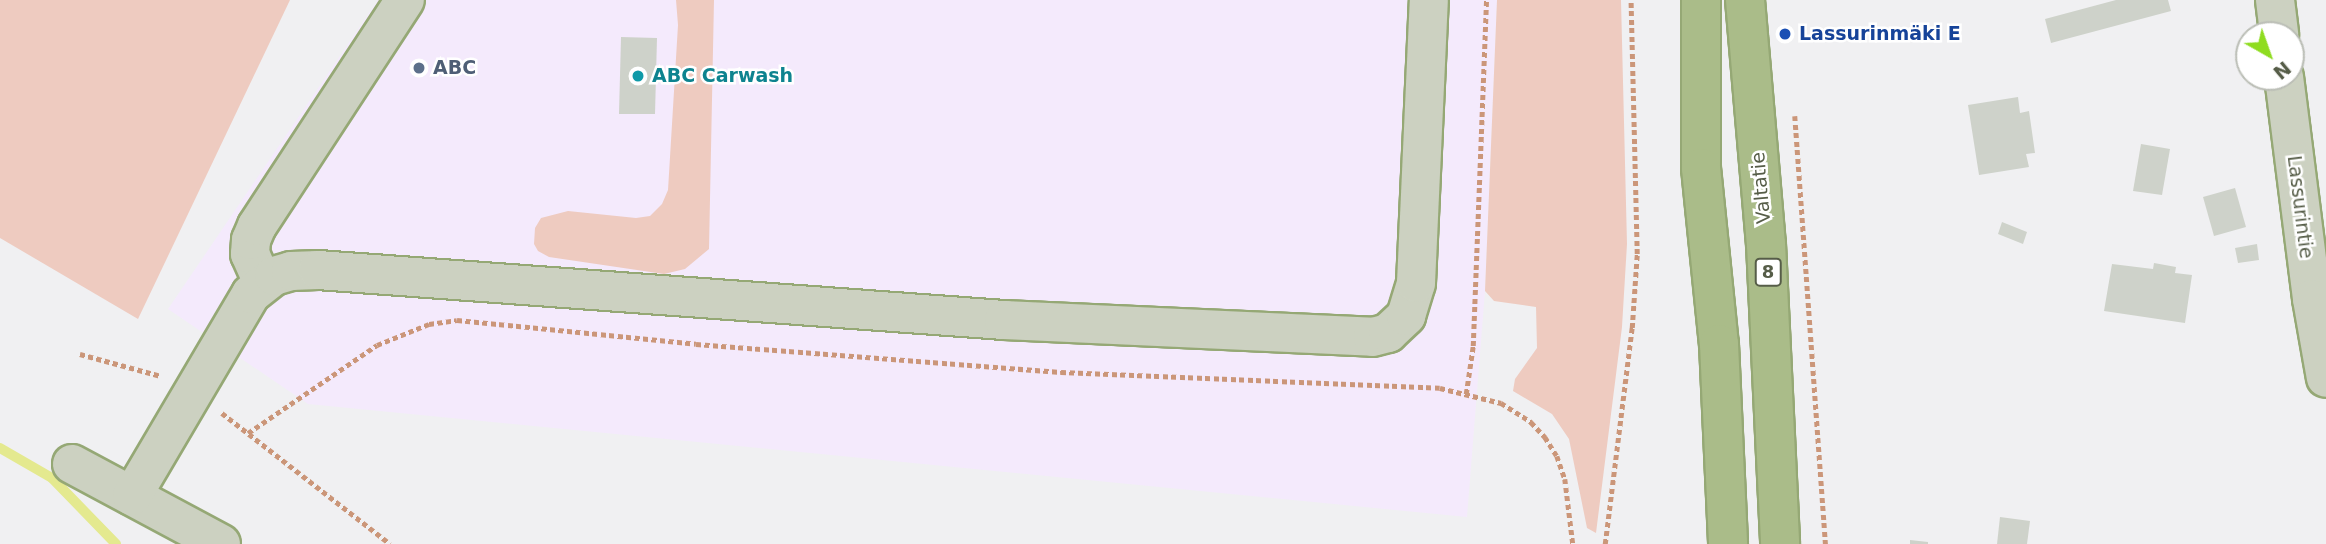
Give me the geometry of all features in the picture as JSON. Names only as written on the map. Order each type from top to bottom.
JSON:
[{"type":"highway","points":[[1701,0],[1701,168],[1719,344],[1728,544]]},
{"type":"highway","name":"Valtatie","points":[[1745,0],[1766,244],[1780,544]]},
{"type":"street","points":[[263,283],[250,254],[251,240],[257,226],[405,0]]},
{"type":"street","points":[[132,496],[251,294],[263,283],[291,271],[318,270],[979,319],[1373,337],[1397,327],[1406,316],[1416,283],[1429,0]]},
{"type":"street","points":[[2275,0],[2277,21]]},
{"type":"street","name":"Lassurintie","points":[[2286,91],[2312,299],[2326,377]]},
{"type":"street","points":[[72,464],[221,544]]},
{"type":"path","points":[[1466,394],[1473,346],[1486,0]]},
{"type":"path","points":[[1605,544],[1628,365],[1637,254],[1631,0]]},
{"type":"path","points":[[248,433],[377,345],[429,324],[457,320],[696,344],[1034,370],[1400,385],[1466,394],[1501,403],[1531,422],[1557,456],[1565,480],[1573,544]]},
{"type":"path","points":[[80,354],[165,377],[194,391],[390,544]]},
{"type":"shaded area","points":[[0,0],[290,0],[138,319],[0,238]]},
{"type":"shaded area","points":[[378,0],[1497,0],[1485,291],[1467,517],[308,404],[168,309]]},
{"type":"shaded area","points":[[676,0],[714,0],[709,249],[685,269],[664,274],[549,257],[538,251],[534,244],[535,228],[541,218],[568,211],[636,218],[650,216],[662,204],[668,190],[678,25]]},
{"type":"shaded area","points":[[1497,0],[1621,0],[1627,244],[1622,327],[1596,533],[1587,528],[1569,439],[1552,414],[1513,391],[1515,379],[1537,348],[1536,307],[1494,301],[1485,291]]},
{"type":"building","points":[[2116,0],[2168,0],[2171,11],[2051,43],[2045,19]]},
{"type":"building","name":"ABC Carwash","points":[[621,37],[657,38],[655,114],[619,114]]},
{"type":"building","points":[[2018,97],[2020,113],[2029,111],[2035,153],[2026,154],[2029,167],[1979,175],[1968,105]]},
{"type":"building","points":[[2141,144],[2170,149],[2162,195],[2133,191]]},
{"type":"building","points":[[2235,188],[2246,227],[2214,236],[2203,197]]},
{"type":"building","points":[[2002,222],[2027,232],[2023,244],[1998,234]]},
{"type":"building","points":[[2257,244],[2259,260],[2238,263],[2235,248]]},
{"type":"building","points":[[2154,263],[2176,267],[2175,273],[2192,275],[2185,323],[2104,311],[2112,264],[2153,269]]},
{"type":"building","points":[[2000,517],[2030,521],[2027,544],[1997,544]]},
{"type":"building","points":[[1910,540],[1928,542],[1928,544],[1910,544]]},
{"type":"waterway","points":[[0,448],[52,478],[116,544]]},
{"type":"place","name":"Lassurinmäki E","points":[[1785,34]]},
{"type":"place","name":"ABC","points":[[419,68]]},
{"type":"place","name":"ABC Carwash","points":[[638,76]]}]
